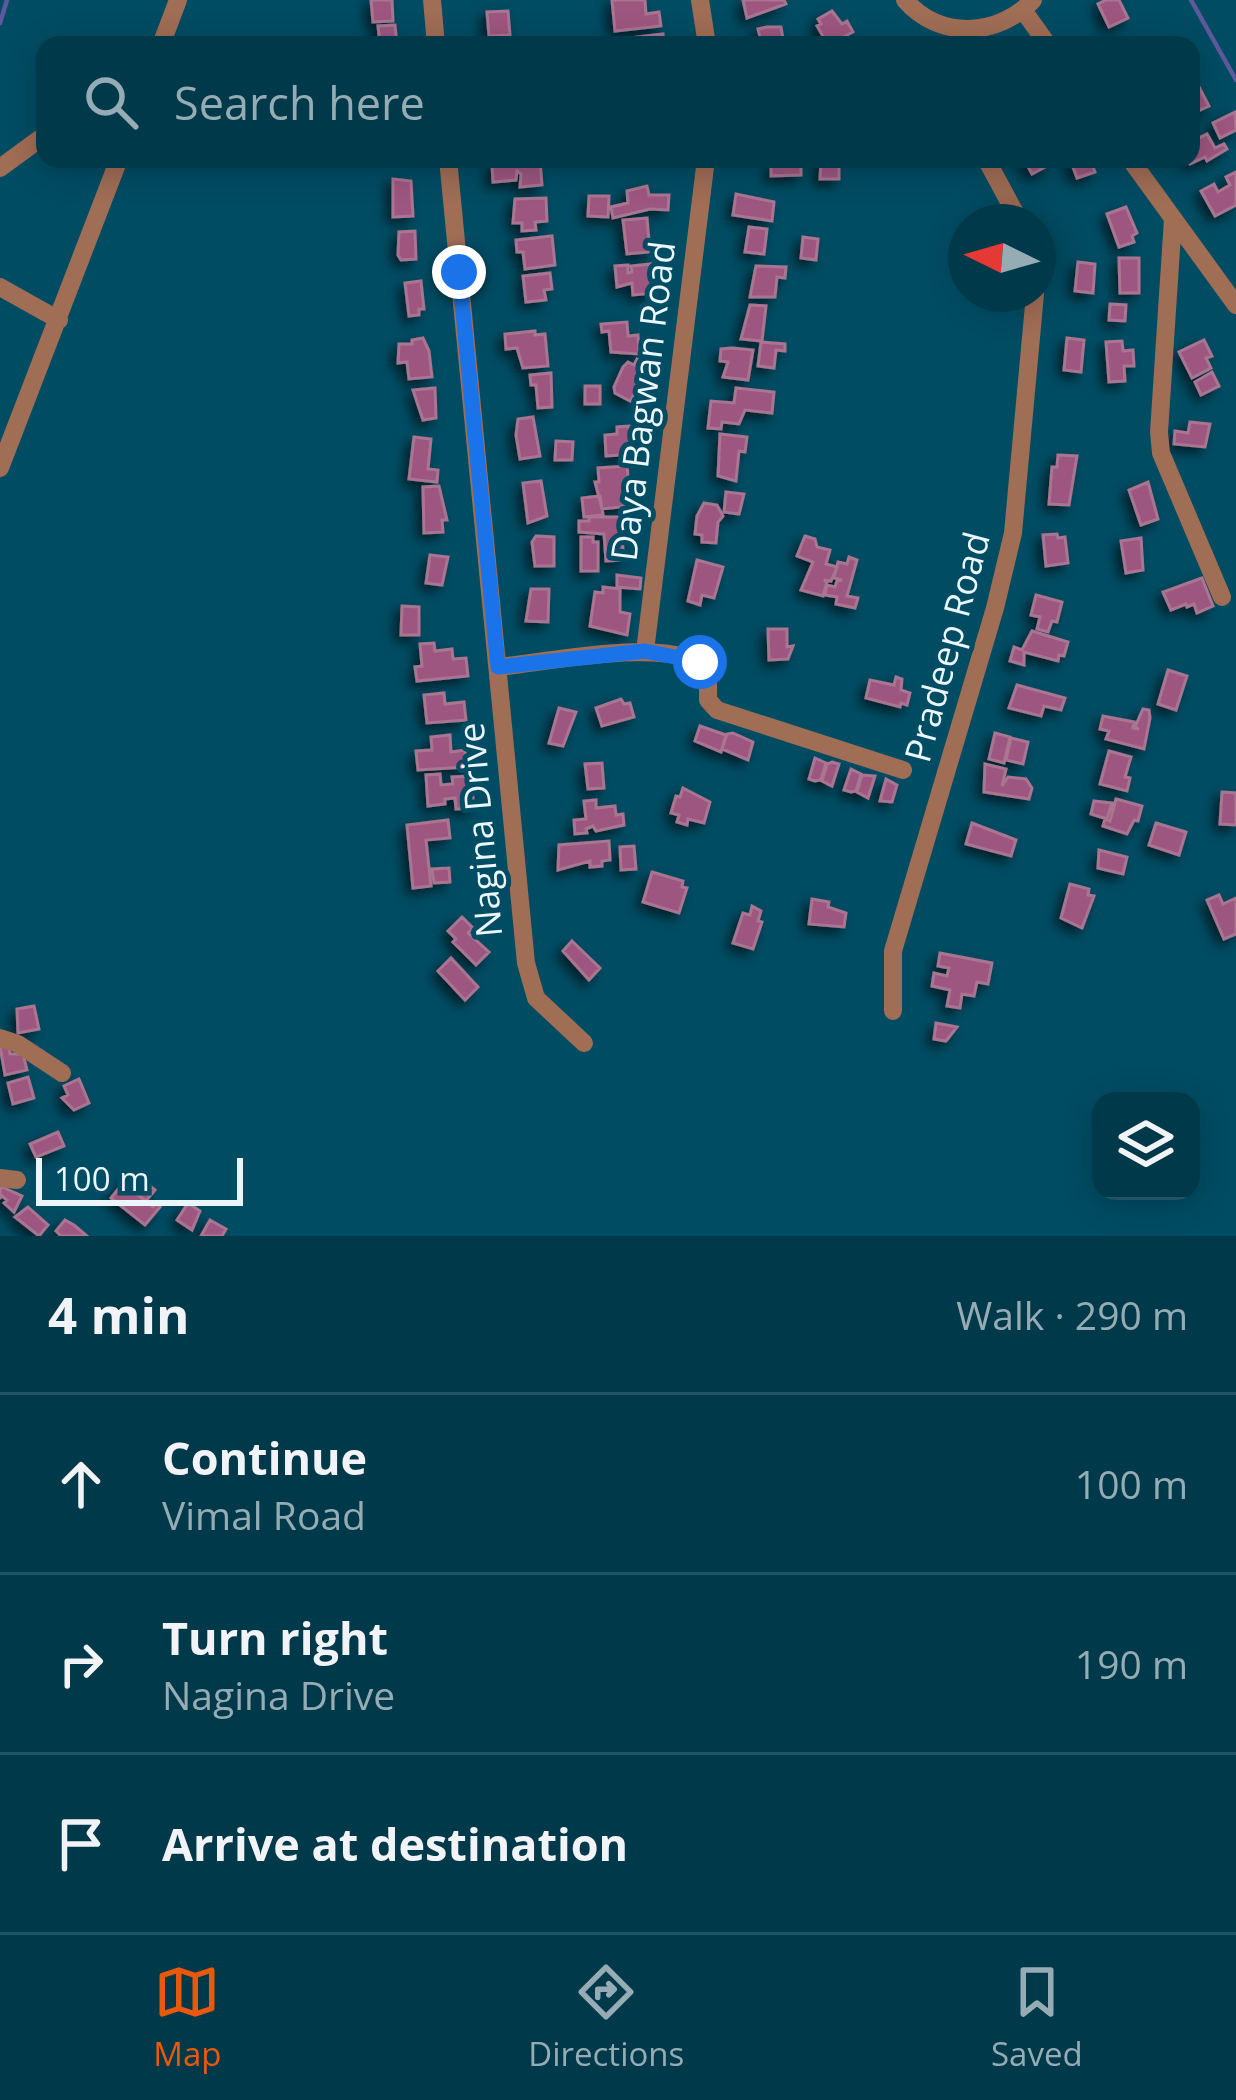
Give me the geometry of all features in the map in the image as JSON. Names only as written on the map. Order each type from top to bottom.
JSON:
[{"type":"street","points":[[164,36],[178,0]]},
{"type":"street","points":[[432,0],[435,36]]},
{"type":"street","points":[[700,0],[706,36]]},
{"type":"street","points":[[905,0],[954,36]]},
{"type":"street","points":[[959,36],[992,27],[1028,5],[1044,36]]},
{"type":"street","points":[[0,168],[36,142]]},
{"type":"street","points":[[0,467],[116,168]]},
{"type":"street","name":"Nagina Drive","points":[[449,168],[529,982],[545,1010],[584,1043]]},
{"type":"street","name":"Daya Bagwan Road","points":[[645,651],[705,168]]},
{"type":"street","points":[[991,168],[1010,204]]},
{"type":"street","points":[[1136,168],[1236,305]]},
{"type":"street","points":[[1173,219],[1161,453],[1222,597]]},
{"type":"street","points":[[0,287],[59,320]]},
{"type":"street","name":"Pradeep Road","points":[[893,1011],[893,951],[1013,533],[1033,312]]},
{"type":"street","points":[[498,667],[645,651],[691,657],[704,664],[709,676],[708,700],[717,710],[903,770]]},
{"type":"street","points":[[0,1038],[18,1044],[62,1073]]},
{"type":"building","points":[[371,0],[392,0],[393,21],[373,22]]},
{"type":"building","points":[[612,0],[645,0],[646,14],[659,12],[661,26],[615,31]]},
{"type":"building","points":[[743,0],[784,0],[786,4],[747,18]]},
{"type":"building","points":[[1119,0],[1128,18],[1109,27],[1098,4]]},
{"type":"building","points":[[508,11],[510,35],[489,36],[487,12]]},
{"type":"building","points":[[832,11],[853,32],[823,36],[818,19]]},
{"type":"building","points":[[395,25],[396,36],[379,36],[378,26]]},
{"type":"building","points":[[781,27],[782,36],[760,36],[758,29]]},
{"type":"building","points":[[1200,89],[1209,106],[1200,110]]},
{"type":"building","points":[[1235,112],[1236,130],[1220,138],[1213,123]]},
{"type":"building","points":[[1207,134],[1215,148],[1224,144],[1227,149],[1207,161],[1200,159],[1200,138]]},
{"type":"building","points":[[492,168],[541,168],[542,185],[520,187],[517,171],[516,180],[493,182]]},
{"type":"building","points":[[771,168],[801,168],[801,175],[771,176]]},
{"type":"building","points":[[821,168],[839,168],[839,179],[820,179]]},
{"type":"building","points":[[1073,168],[1093,168],[1095,172],[1077,178]]},
{"type":"building","points":[[1236,172],[1236,205],[1215,216],[1201,191],[1214,184],[1218,192],[1230,185],[1226,177]]},
{"type":"building","points":[[393,179],[411,181],[413,216],[393,217]]},
{"type":"building","points":[[647,186],[649,195],[669,195],[668,210],[613,218],[611,207],[628,203],[627,191]]},
{"type":"building","points":[[736,194],[774,202],[772,221],[733,215]]},
{"type":"building","points":[[589,196],[609,196],[608,217],[588,216]]},
{"type":"building","points":[[546,198],[547,221],[535,222],[536,230],[522,231],[522,223],[513,223],[515,199]]},
{"type":"building","points":[[1126,207],[1137,233],[1132,236],[1134,242],[1119,247],[1107,214]]},
{"type":"building","points":[[647,218],[650,252],[627,254],[623,220]]},
{"type":"building","points":[[749,227],[767,229],[764,254],[745,252]]},
{"type":"building","points":[[415,231],[416,259],[401,260],[399,232]]},
{"type":"building","points":[[552,236],[555,265],[525,269],[516,240]]},
{"type":"building","points":[[803,237],[818,239],[816,260],[801,258]]},
{"type":"building","points":[[1119,258],[1139,258],[1139,293],[1120,293]]},
{"type":"building","points":[[1078,262],[1095,264],[1093,293],[1075,291]]},
{"type":"building","points":[[651,264],[656,293],[633,295],[632,283],[617,287],[615,266],[628,265],[628,273],[631,266]]},
{"type":"building","points":[[756,266],[786,267],[785,278],[777,277],[775,297],[750,297]]},
{"type":"building","points":[[550,273],[552,289],[544,290],[546,300],[526,302],[523,276]]},
{"type":"building","points":[[421,281],[424,309],[409,316],[405,283]]},
{"type":"building","points":[[1110,304],[1126,305],[1125,321],[1109,320]]},
{"type":"building","points":[[750,305],[766,306],[762,341],[741,339]]},
{"type":"building","points":[[627,322],[628,336],[638,335],[639,354],[611,352],[609,331],[602,332],[601,324]]},
{"type":"building","points":[[535,331],[535,335],[545,334],[548,366],[523,368],[517,348],[506,349],[505,334]]},
{"type":"building","points":[[423,338],[432,377],[409,379],[407,362],[398,363],[399,344]]},
{"type":"building","points":[[1067,338],[1084,340],[1081,372],[1064,370]]},
{"type":"building","points":[[1204,340],[1212,356],[1206,358],[1211,368],[1192,378],[1179,352]]},
{"type":"building","points":[[1122,341],[1123,351],[1133,350],[1134,366],[1124,366],[1125,381],[1109,382],[1106,342]]},
{"type":"building","points":[[761,342],[785,344],[785,351],[776,350],[774,368],[758,366]]},
{"type":"building","points":[[721,349],[753,350],[748,380],[723,377],[728,362],[720,361]]},
{"type":"building","points":[[637,359],[650,366],[630,401],[615,393],[614,387],[623,367],[628,362],[634,365]]},
{"type":"building","points":[[1212,372],[1219,386],[1201,395],[1195,382]]},
{"type":"building","points":[[551,373],[552,407],[538,408],[530,375]]},
{"type":"building","points":[[585,386],[600,386],[600,404],[585,404]]},
{"type":"building","points":[[435,388],[436,418],[423,420],[413,390]]},
{"type":"building","points":[[736,388],[774,392],[772,413],[745,410],[739,424],[722,422],[721,429],[708,428],[711,401],[734,403]]},
{"type":"building","points":[[533,417],[540,456],[520,459],[518,419]]},
{"type":"building","points":[[1190,422],[1210,424],[1205,447],[1174,444],[1175,431],[1188,433]]},
{"type":"building","points":[[629,426],[630,434],[637,433],[637,454],[606,456],[605,435]]},
{"type":"building","points":[[720,434],[747,437],[745,452],[739,451],[736,481],[718,476]]},
{"type":"building","points":[[414,437],[431,439],[428,469],[438,470],[437,482],[409,479]]},
{"type":"building","points":[[556,441],[573,442],[572,460],[555,460]]},
{"type":"building","points":[[1058,455],[1077,456],[1069,505],[1049,504],[1052,467],[1057,467]]},
{"type":"building","points":[[627,466],[631,506],[602,509],[595,482],[599,482],[598,468]]},
{"type":"building","points":[[541,481],[547,516],[528,523],[523,483]]},
{"type":"building","points":[[1148,482],[1158,519],[1141,525],[1129,490]]},
{"type":"building","points":[[439,486],[447,520],[442,520],[443,532],[424,533],[423,487]]},
{"type":"building","points":[[726,492],[744,494],[739,514],[724,512]]},
{"type":"building","points":[[600,496],[603,515],[584,517],[582,498]]},
{"type":"building","points":[[704,503],[717,505],[723,516],[716,543],[702,542],[702,535],[695,534]]},
{"type":"building","points":[[589,517],[620,517],[627,538],[622,538],[624,560],[606,561],[604,534],[579,532],[579,521],[589,521]]},
{"type":"building","points":[[1043,535],[1065,537],[1068,563],[1046,566]]},
{"type":"building","points":[[536,536],[554,537],[554,566],[535,566],[532,542]]},
{"type":"building","points":[[805,536],[815,539],[817,547],[830,550],[826,564],[837,567],[831,581],[824,580],[823,596],[801,590],[813,562],[797,556]]},
{"type":"building","points":[[581,537],[598,542],[598,571],[581,571]]},
{"type":"building","points":[[1141,538],[1143,570],[1126,573],[1121,541]]},
{"type":"building","points":[[430,555],[448,557],[442,585],[426,583]]},
{"type":"building","points":[[849,557],[857,560],[847,596],[858,598],[855,608],[836,604],[837,597],[825,595],[827,585],[835,587],[842,580],[834,578],[838,562],[847,564]]},
{"type":"building","points":[[697,560],[723,567],[714,598],[702,595],[700,605],[688,601]]},
{"type":"building","points":[[617,575],[641,578],[640,589],[617,587]]},
{"type":"building","points":[[1202,578],[1213,606],[1197,613],[1194,604],[1171,610],[1163,592]]},
{"type":"building","points":[[603,587],[620,589],[620,612],[630,614],[627,635],[590,626],[595,592],[603,593]]},
{"type":"building","points":[[531,589],[549,589],[548,622],[526,621]]},
{"type":"building","points":[[1036,595],[1062,602],[1057,622],[1052,621],[1048,632],[1037,629],[1040,617],[1031,615]]},
{"type":"building","points":[[402,606],[419,607],[419,635],[401,635]]},
{"type":"building","points":[[768,629],[787,629],[787,647],[793,646],[788,659],[769,660]]},
{"type":"building","points":[[1032,631],[1068,642],[1064,656],[1059,655],[1058,661],[1024,652],[1024,665],[1010,661],[1014,647],[1022,650]]},
{"type":"building","points":[[434,643],[435,651],[452,649],[453,659],[466,658],[468,676],[417,681],[415,667],[422,666],[420,644]]},
{"type":"building","points":[[1168,670],[1187,676],[1176,710],[1158,704]]},
{"type":"building","points":[[896,677],[902,679],[901,690],[910,693],[907,705],[866,698],[870,680],[894,685]]},
{"type":"building","points":[[1017,685],[1065,698],[1061,710],[1044,706],[1041,716],[1009,708]]},
{"type":"building","points":[[444,693],[445,704],[464,702],[466,720],[427,723],[424,695]]},
{"type":"building","points":[[621,699],[630,703],[634,717],[602,726],[596,708]]},
{"type":"building","points":[[559,708],[576,712],[563,746],[549,743]]},
{"type":"building","points":[[1143,709],[1149,710],[1150,718],[1144,749],[1106,739],[1109,731],[1100,729],[1103,716],[1134,722],[1133,728],[1139,729],[1135,727]]},
{"type":"building","points":[[700,726],[726,735],[721,752],[695,741]]},
{"type":"building","points":[[995,733],[1010,737],[1004,763],[989,759]]},
{"type":"building","points":[[727,734],[753,742],[748,760],[722,749]]},
{"type":"building","points":[[450,735],[451,752],[465,750],[466,767],[418,770],[416,751],[432,750],[431,737]]},
{"type":"building","points":[[1011,738],[1028,742],[1023,764],[1006,760]]},
{"type":"building","points":[[1109,751],[1131,757],[1125,777],[1130,778],[1127,791],[1100,784]]},
{"type":"building","points":[[815,758],[826,763],[821,780],[815,781],[809,779]]},
{"type":"building","points":[[832,762],[839,764],[832,786],[822,781]]},
{"type":"building","points":[[602,763],[604,788],[588,789],[585,764]]},
{"type":"building","points":[[985,764],[1006,769],[1002,786],[1008,777],[1026,779],[1032,788],[1029,799],[984,792]]},
{"type":"building","points":[[851,769],[861,774],[856,791],[851,792],[844,790]]},
{"type":"building","points":[[440,774],[441,785],[453,784],[452,777],[471,776],[474,808],[456,809],[455,798],[428,806],[426,775]]},
{"type":"building","points":[[862,775],[875,776],[868,798],[857,792]]},
{"type":"building","points":[[886,779],[897,785],[892,802],[880,801]]},
{"type":"building","points":[[683,788],[710,802],[704,823],[677,822],[679,815],[671,813]]},
{"type":"building","points":[[1222,792],[1236,793],[1236,825],[1220,824]]},
{"type":"building","points":[[1116,799],[1142,806],[1127,834],[1103,826],[1105,819],[1110,821]]},
{"type":"building","points":[[596,800],[596,808],[615,806],[616,815],[623,814],[624,825],[596,831],[593,826],[587,833],[575,834],[574,820],[586,819],[584,801]]},
{"type":"building","points":[[1094,801],[1112,803],[1107,819],[1091,814]]},
{"type":"building","points":[[448,820],[450,838],[426,840],[431,886],[413,888],[407,825]]},
{"type":"building","points":[[972,823],[1016,840],[1011,856],[966,844]]},
{"type":"building","points":[[1156,823],[1186,832],[1179,855],[1149,845]]},
{"type":"building","points":[[609,841],[610,860],[602,861],[602,866],[590,867],[590,861],[558,870],[559,845]]},
{"type":"building","points":[[634,846],[636,869],[621,870],[620,847]]},
{"type":"building","points":[[1099,850],[1127,857],[1123,874],[1098,868]]},
{"type":"building","points":[[449,868],[450,882],[434,883],[432,869]]},
{"type":"building","points":[[652,872],[683,881],[682,887],[687,888],[679,913],[643,902]]},
{"type":"building","points":[[1070,884],[1089,889],[1088,895],[1094,896],[1082,928],[1061,918]]},
{"type":"building","points":[[1219,895],[1223,904],[1236,898],[1236,934],[1224,939],[1207,900]]},
{"type":"building","points":[[812,899],[829,902],[828,907],[846,913],[844,927],[809,924]]},
{"type":"building","points":[[752,906],[761,911],[758,921],[762,922],[753,949],[733,943],[743,913],[750,915]]},
{"type":"building","points":[[462,917],[473,928],[468,933],[489,952],[476,965],[448,931]]},
{"type":"building","points":[[572,941],[600,968],[589,980],[563,951]]},
{"type":"building","points":[[940,953],[992,963],[988,984],[977,982],[974,996],[962,994],[960,1008],[947,1006],[950,990],[932,986],[934,973],[947,976],[949,968],[938,966]]},
{"type":"building","points":[[451,958],[478,987],[465,1000],[438,971]]},
{"type":"building","points":[[34,1006],[39,1029],[18,1033],[17,1009]]},
{"type":"building","points":[[936,1023],[957,1027],[946,1041],[934,1039]]},
{"type":"building","points":[[8,1044],[10,1054],[23,1054],[27,1070],[5,1075],[0,1046]]},
{"type":"building","points":[[28,1077],[34,1098],[13,1104],[8,1083]]},
{"type":"building","points":[[79,1079],[89,1103],[74,1110],[62,1098],[68,1095],[64,1086]]},
{"type":"building","points":[[58,1132],[64,1146],[36,1157],[30,1144]]},
{"type":"building","points":[[135,1174],[155,1190],[146,1201],[126,1185]]},
{"type":"building","points":[[123,1183],[153,1207],[160,1207],[145,1225],[111,1198]]},
{"type":"building","points":[[0,1186],[22,1196],[14,1212],[0,1198]]},
{"type":"building","points":[[188,1203],[200,1211],[192,1230],[177,1220]]},
{"type":"building","points":[[28,1207],[48,1225],[39,1236],[15,1217]]},
{"type":"building","points":[[65,1220],[87,1236],[61,1236],[56,1231]]},
{"type":"building","points":[[210,1220],[226,1229],[222,1236],[201,1236]]},
{"type":"waterway","points":[[0,23],[7,0]]},
{"type":"waterway","points":[[1191,0],[1236,80]]},
{"type":"route","points":[[459,272],[498,667],[645,651],[700,662]]}]
